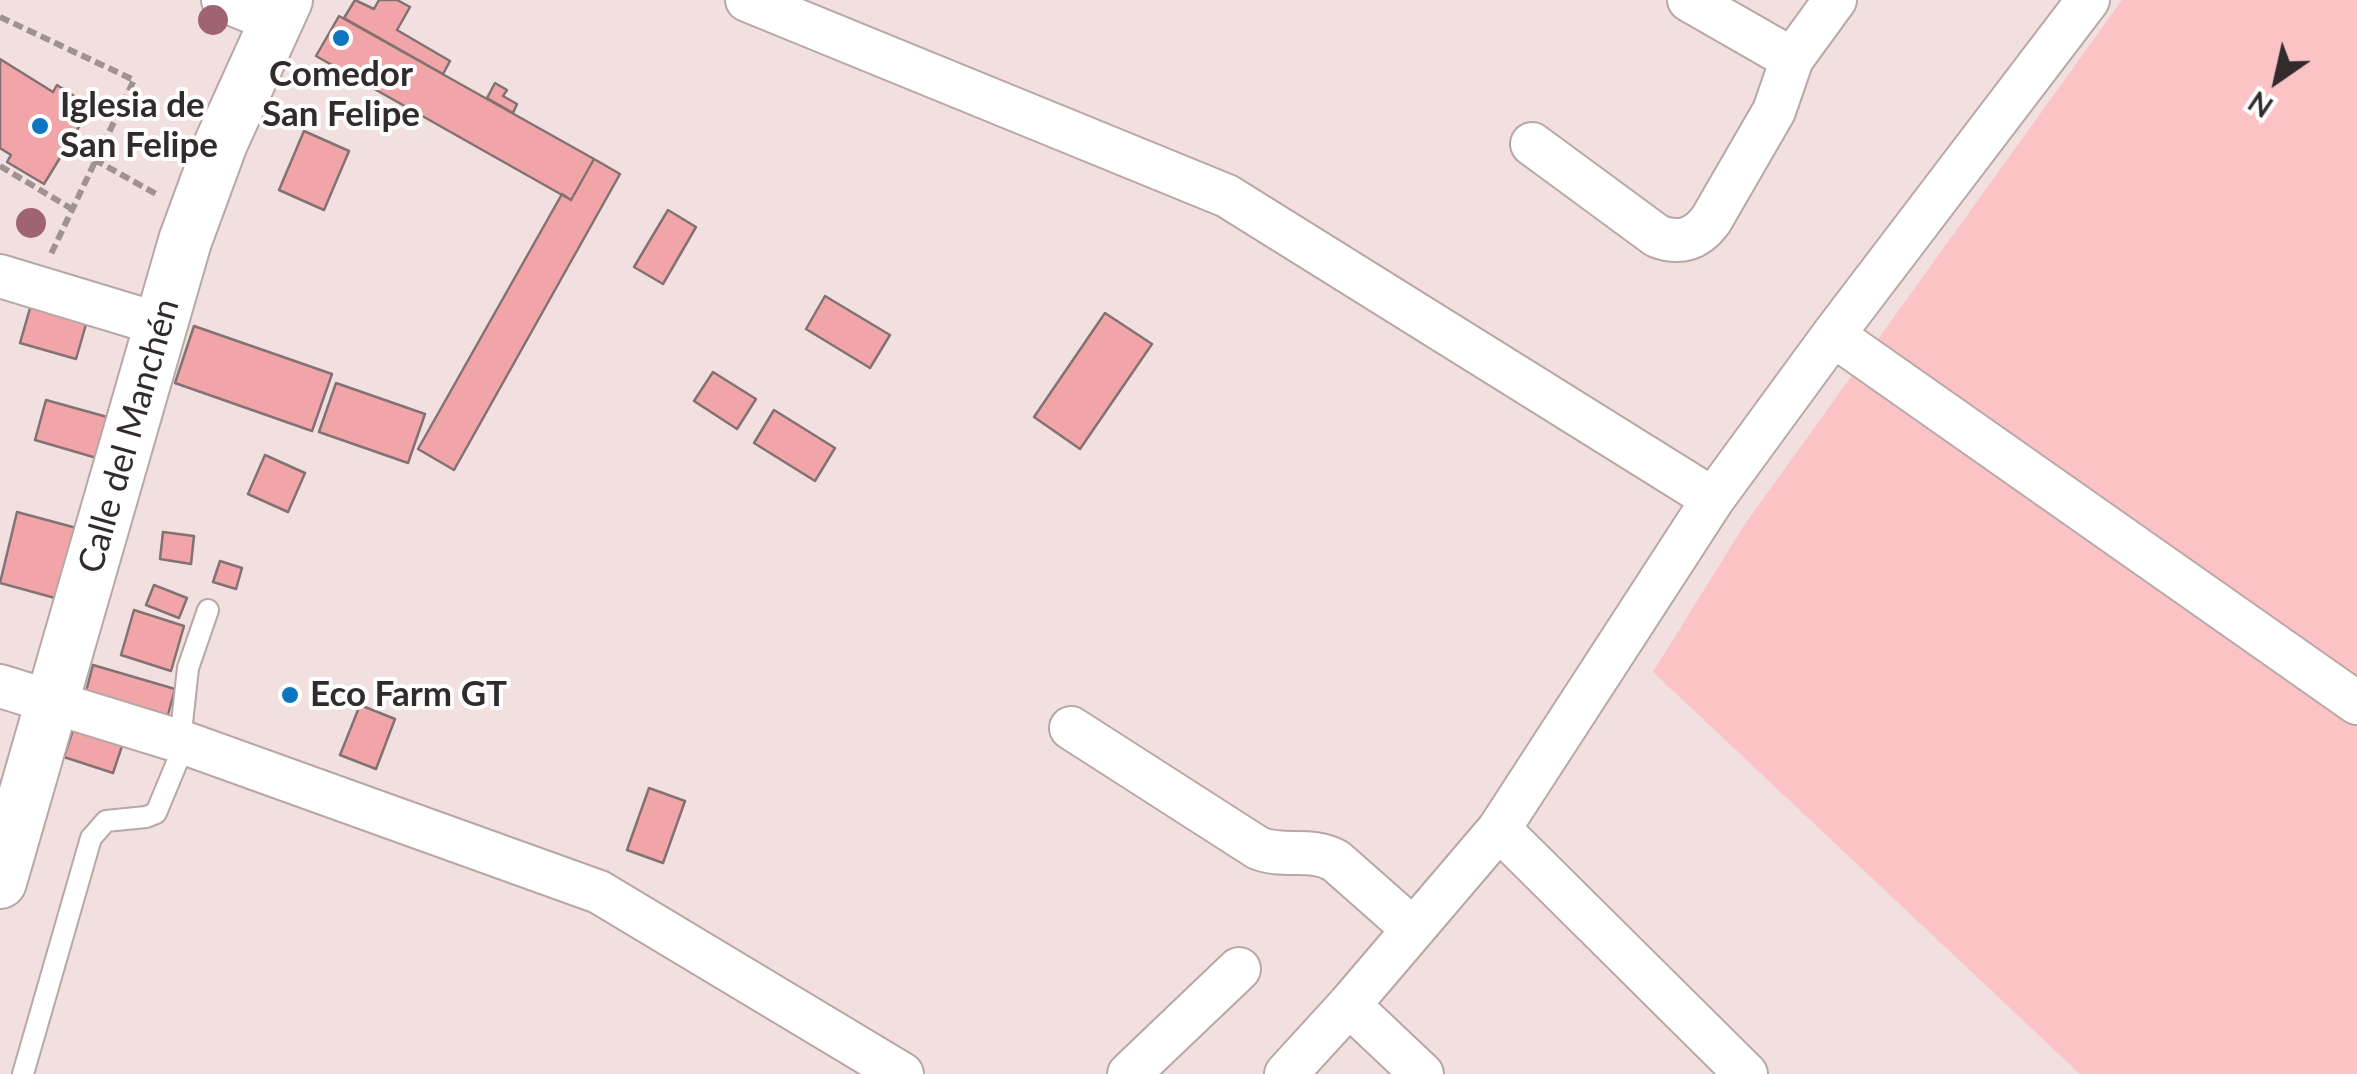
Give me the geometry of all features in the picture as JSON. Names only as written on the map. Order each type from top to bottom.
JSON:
[{"type":"street","points":[[223,0],[280,11]]},
{"type":"street","points":[[747,0],[1227,196],[1713,500]]},
{"type":"street","points":[[1689,0],[1792,59]]},
{"type":"street","points":[[1532,144],[1657,236],[1691,239],[1712,220],[1774,111],[1792,59],[1835,0]]},
{"type":"street","points":[[1286,1074],[1499,829],[1713,500],[2088,0]]},
{"type":"street","name":"Calle del Manchén","points":[[0,882],[194,215],[221,143],[280,11]]},
{"type":"street","points":[[18,281],[162,324]]},
{"type":"street","points":[[1833,335],[2357,703]]},
{"type":"street","points":[[0,686],[182,742],[599,892],[902,1074]]},
{"type":"street","points":[[1072,728],[1258,848],[1282,853],[1321,852],[1413,929]]},
{"type":"street","points":[[1499,829],[1746,1074]]},
{"type":"street","points":[[1129,1074],[1240,969]]},
{"type":"street","points":[[1349,1006],[1422,1074]]},
{"type":"lane","points":[[23,1074],[91,838],[106,821],[156,813],[182,742],[188,668],[208,610]]},
{"type":"path","points":[[0,17],[134,80],[72,209],[18,281]]},
{"type":"path","points":[[68,145],[194,215]]},
{"type":"path","points":[[0,166],[72,209]]},
{"type":"shaded area","points":[[2122,0],[2357,0],[2357,1074],[2080,1074],[1653,672],[1745,524]]},
{"type":"building","points":[[355,0],[374,9],[379,0],[397,0],[410,7],[397,30],[450,61],[443,74],[344,18]]},
{"type":"building","points":[[339,16],[594,159],[571,200],[316,56]]},
{"type":"building","name":"Iglesia de San Felipe","points":[[0,59],[53,92],[57,85],[91,107],[44,184],[7,162],[11,155],[0,148]]},
{"type":"building","points":[[495,83],[507,90],[503,96],[517,104],[513,113],[487,98]]},
{"type":"building","points":[[304,131],[349,151],[324,210],[279,190]]},
{"type":"building","points":[[594,159],[620,174],[454,470],[418,449],[562,194],[571,200]]},
{"type":"building","points":[[668,210],[696,227],[663,284],[634,267]]},
{"type":"building","points":[[35,291],[91,307],[76,359],[20,343]]},
{"type":"building","points":[[825,296],[890,335],[870,368],[806,329]]},
{"type":"building","points":[[1105,313],[1152,344],[1080,449],[1034,417]]},
{"type":"building","points":[[194,326],[332,374],[312,431],[175,383]]},
{"type":"building","points":[[713,372],[756,399],[737,429],[694,401]]},
{"type":"building","points":[[336,383],[425,414],[408,463],[319,432]]},
{"type":"building","points":[[46,400],[118,420],[107,461],[35,440]]},
{"type":"building","points":[[774,410],[835,448],[815,481],[754,443]]},
{"type":"building","points":[[265,455],[305,473],[288,512],[248,494]]},
{"type":"building","points":[[17,512],[84,530],[66,601],[0,583]]},
{"type":"building","points":[[163,532],[194,536],[191,564],[160,559]]},
{"type":"building","points":[[220,561],[242,568],[236,589],[213,582]]},
{"type":"building","points":[[154,585],[187,598],[179,618],[146,605]]},
{"type":"building","points":[[134,610],[184,626],[171,671],[121,655]]},
{"type":"building","points":[[93,665],[175,689],[166,722],[84,699]]},
{"type":"building","points":[[360,705],[395,719],[376,769],[340,755]]},
{"type":"building","points":[[74,727],[123,743],[113,773],[64,757]]},
{"type":"building","points":[[649,788],[685,801],[663,863],[627,850]]},
{"type":"place","name":"Comedor San Felipe","points":[[341,38]]},
{"type":"place","name":"Iglesia de San Felipe","points":[[40,126]]},
{"type":"place","name":"Eco Farm GT","points":[[290,695]]}]
